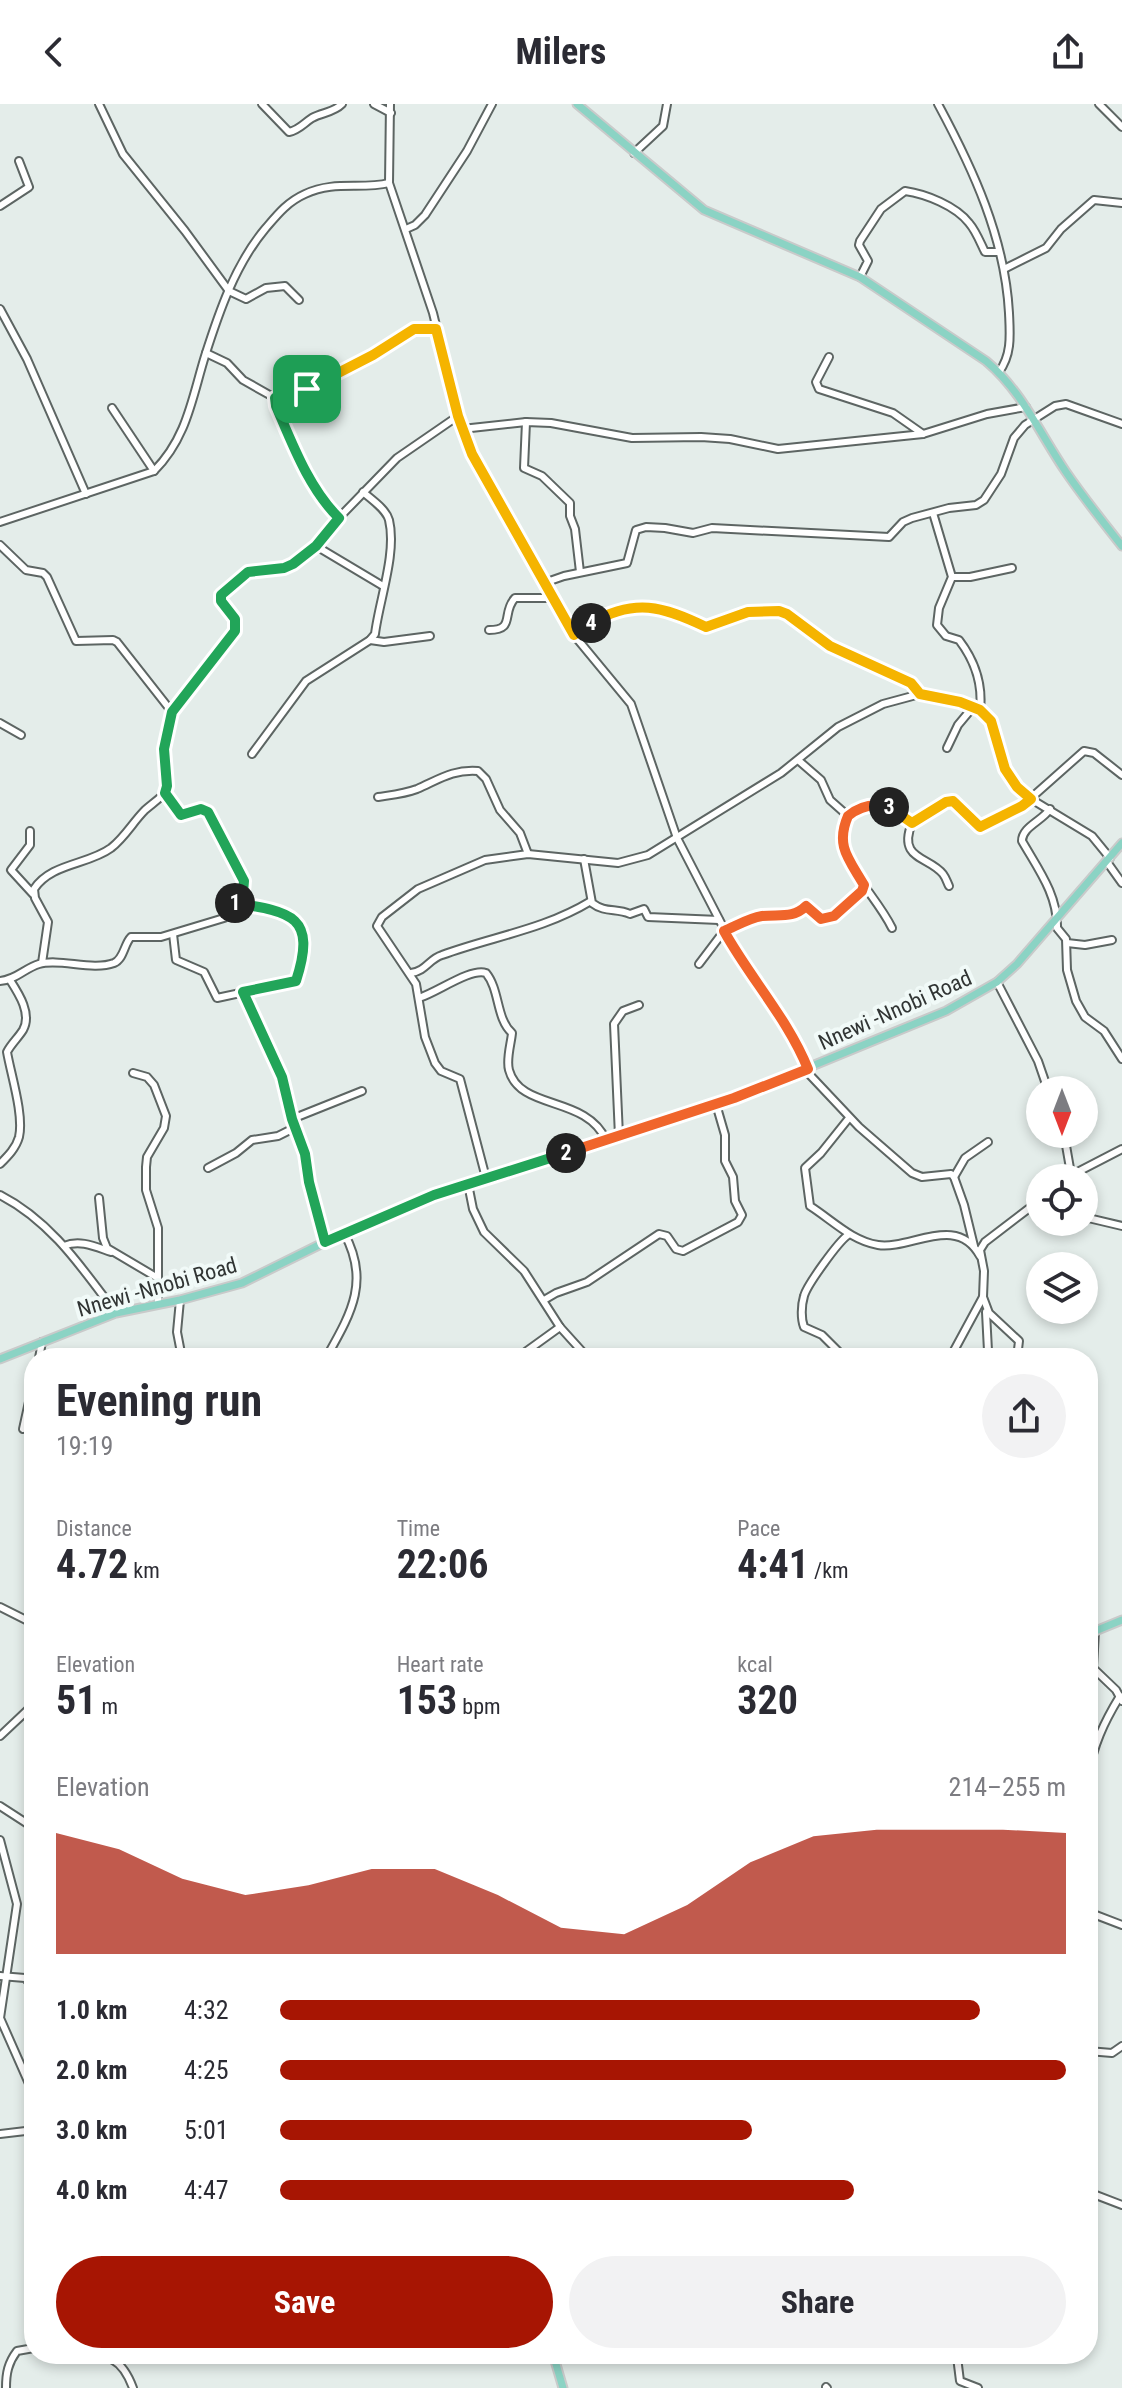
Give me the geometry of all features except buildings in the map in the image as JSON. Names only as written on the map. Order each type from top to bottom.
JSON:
[{"type":"main road","points":[[577,104],[704,210],[860,277],[999,372],[1026,407],[1064,470],[1122,546]]},
{"type":"main road","name":"Nnewi -Nnobi Road","points":[[27,1348],[116,1313],[242,1283],[344,1233],[434,1195],[716,1104],[946,1011],[997,982],[1017,964],[1122,843]]},
{"type":"main road","name":"Nnewi -Nnobi Road","points":[[0,1359],[24,1349]]},
{"type":"main road","points":[[1098,1629],[1122,1620]]},
{"type":"main road","points":[[556,2364],[563,2388]]},
{"type":"street","points":[[99,104],[123,154],[229,291],[246,299],[266,288],[285,286],[299,300]]},
{"type":"street","points":[[262,104],[289,132],[316,116],[333,112],[342,104]]},
{"type":"street","points":[[374,104],[391,113]]},
{"type":"street","points":[[390,104],[389,183],[436,329],[462,429],[487,484],[574,635],[631,704],[677,838],[724,931],[788,1029],[812,1077],[849,1118],[918,1176],[951,1174],[954,1177],[984,1271],[988,1348]]},
{"type":"street","points":[[406,229],[421,220],[467,151],[492,104]]},
{"type":"street","points":[[634,153],[663,126],[667,104]]},
{"type":"street","points":[[938,104],[960,145],[986,209],[1004,269],[1011,342],[1007,362],[999,372]]},
{"type":"street","points":[[1099,104],[1122,127]]},
{"type":"street","points":[[0,206],[29,187],[19,161]]},
{"type":"street","points":[[0,522],[154,471],[172,451],[185,427],[206,353],[229,291],[253,243],[282,208],[306,193],[344,184],[389,183]]},
{"type":"street","points":[[860,277],[868,261],[859,245],[860,241],[881,209],[905,191],[958,212],[972,227],[985,252],[999,252]]},
{"type":"street","points":[[1004,269],[1046,248],[1061,229],[1094,200],[1122,203]]},
{"type":"street","points":[[0,309],[27,359],[86,494]]},
{"type":"street","points":[[206,353],[227,363],[243,380],[275,398],[301,393],[373,355],[414,329],[436,329]]},
{"type":"street","points":[[829,357],[816,382],[819,389],[893,413],[923,434]]},
{"type":"street","points":[[275,398],[310,478],[328,508],[339,518]]},
{"type":"street","points":[[544,583],[629,562],[636,530],[646,527],[693,533],[712,528],[889,537],[903,522],[949,508],[976,505],[984,500],[1001,474],[1014,438],[1055,406],[1066,404],[1122,424]]},
{"type":"street","points":[[462,429],[526,422],[566,425],[632,438],[730,439],[778,449],[923,434],[987,414],[1026,407]]},
{"type":"street","points":[[112,408],[154,471]]},
{"type":"street","points":[[33,894],[37,884],[51,875],[112,847],[165,793],[164,749],[172,712],[235,631],[235,619],[221,601],[221,595],[248,572],[284,568],[316,546],[397,458],[458,416]]},
{"type":"street","points":[[526,422],[524,468],[542,476],[570,503],[580,572]]},
{"type":"street","points":[[252,754],[306,681],[375,634],[388,563],[389,521],[363,492]]},
{"type":"street","points":[[933,513],[952,577],[939,608],[937,625],[946,636],[959,640],[975,667],[981,690],[976,708],[958,725],[947,748]]},
{"type":"street","points":[[0,545],[26,570],[43,573],[47,577],[76,641],[117,642],[172,712]]},
{"type":"street","points":[[316,546],[383,586]]},
{"type":"street","points":[[952,577],[970,577],[1012,568]]},
{"type":"street","points":[[489,630],[501,630],[505,626],[515,598],[552,598]]},
{"type":"street","points":[[574,635],[590,623],[625,607],[674,613],[706,627],[748,612],[779,611],[830,646],[911,683],[920,694]]},
{"type":"street","points":[[370,640],[384,642],[430,636]]},
{"type":"street","points":[[486,1178],[460,1079],[441,1071],[435,1063],[425,1037],[419,998],[411,973],[378,931],[378,922],[382,917],[418,889],[485,860],[528,854],[625,862],[648,855],[759,788],[838,727],[883,704],[920,694],[939,696],[976,708],[991,721],[1005,769],[1017,787],[1092,836],[1122,883]]},
{"type":"street","points":[[0,723],[21,735]]},
{"type":"street","points":[[949,886],[942,873],[912,852],[909,830],[912,823],[950,800],[957,803],[980,827],[1022,806],[1084,751],[1094,753],[1122,775]]},
{"type":"street","points":[[798,760],[821,780],[830,800],[848,816]]},
{"type":"street","points":[[378,797],[411,791],[444,775],[478,771],[486,779],[500,810],[520,833],[528,854]]},
{"type":"street","points":[[0,981],[10,980],[42,963],[114,963],[121,957],[131,937],[161,937],[224,918],[243,892],[244,881],[208,812],[201,809],[181,815],[165,793]]},
{"type":"street","points":[[892,928],[882,907],[854,871],[841,841],[848,816],[858,809],[876,804],[893,809],[912,823]]},
{"type":"street","points":[[1050,809],[1021,837],[1040,876],[1049,884],[1058,919],[1057,928],[1067,943],[1067,970],[1076,1001],[1085,1017],[1104,1031],[1122,1059]]},
{"type":"street","points":[[30,831],[30,845],[11,870],[33,894],[48,922],[42,963]]},
{"type":"street","points":[[584,859],[591,901],[606,912],[621,910],[630,914],[644,909],[648,917],[719,920]]},
{"type":"street","points":[[699,964],[724,931],[761,916],[800,912],[806,906],[816,917],[831,918],[862,891],[864,885]]},
{"type":"street","points":[[411,973],[422,971],[438,956],[533,929],[591,901]]},
{"type":"street","points":[[173,934],[176,960],[204,972],[217,998],[296,981],[303,930],[295,918],[235,903]]},
{"type":"street","points":[[1067,943],[1085,945],[1112,940]]},
{"type":"street","points":[[419,998],[471,973],[481,971],[490,976],[506,1027],[512,1033],[508,1068],[517,1085],[528,1094],[594,1121],[606,1140]]},
{"type":"street","points":[[0,1164],[19,1138],[7,1052],[26,1022],[22,999],[10,980]]},
{"type":"street","points":[[997,982],[1027,1038],[1042,1076]]},
{"type":"street","points":[[243,992],[282,1077],[292,1119],[305,1154],[325,1242]]},
{"type":"street","points":[[619,1136],[614,1024],[623,1011],[639,1005]]},
{"type":"street","points":[[133,1073],[147,1077],[154,1085],[166,1116],[164,1128],[147,1157],[146,1167],[146,1190],[158,1228],[158,1303]]},
{"type":"street","points":[[292,1119],[362,1091]]},
{"type":"street","points":[[544,1300],[587,1282],[659,1234],[667,1236],[676,1249],[683,1251],[738,1222],[742,1215],[735,1201],[733,1177],[725,1161],[725,1135],[716,1104]]},
{"type":"street","points":[[849,1118],[805,1168],[810,1206],[848,1235],[879,1245],[935,1235],[952,1236],[974,1246]]},
{"type":"street","points":[[208,1168],[252,1140],[278,1136],[296,1127]]},
{"type":"street","points":[[954,1177],[965,1158],[988,1142]]},
{"type":"street","points":[[1092,1164],[1122,1149]]},
{"type":"street","points":[[468,1184],[473,1209],[484,1232],[516,1260],[560,1327],[579,1348]]},
{"type":"street","points":[[0,1195],[32,1214],[64,1246],[116,1313]]},
{"type":"street","points":[[99,1198],[103,1238],[111,1252]]},
{"type":"street","points":[[980,1256],[985,1242],[1026,1212]]},
{"type":"street","points":[[1098,1220],[1122,1226]]},
{"type":"street","points":[[331,1348],[348,1317],[357,1282],[356,1257],[344,1233]]},
{"type":"street","points":[[837,1348],[831,1341],[804,1327],[802,1322],[805,1292],[834,1249],[848,1235]]},
{"type":"street","points":[[64,1246],[70,1243],[89,1244],[111,1252],[156,1277]]},
{"type":"street","points":[[955,1348],[983,1297]]},
{"type":"street","points":[[180,1300],[177,1332],[180,1348]]},
{"type":"street","points":[[985,1306],[998,1324],[1019,1341],[1018,1348]]},
{"type":"street","points":[[531,1348],[560,1327]]},
{"type":"street","points":[[41,1348],[42,1342]]},
{"type":"street","points":[[23,1429],[24,1424]]},
{"type":"street","points":[[0,1607],[24,1619]]},
{"type":"street","points":[[1098,1673],[1121,1698],[1098,1736]]},
{"type":"street","points":[[0,1736],[24,1713]]},
{"type":"street","points":[[0,1806],[24,1822]]},
{"type":"street","points":[[0,1840],[17,1904],[3,1976],[5,1997],[0,2018],[24,2072]]},
{"type":"street","points":[[1098,1916],[1122,1925]]},
{"type":"street","points":[[3,1976],[24,1978]]},
{"type":"street","points":[[1098,2052],[1112,2053],[1122,2046]]},
{"type":"street","points":[[0,2134],[24,2131]]},
{"type":"street","points":[[1098,2196],[1122,2205]]},
{"type":"street","points":[[6,2388],[6,2372],[11,2360],[17,2351],[24,2350]]},
{"type":"street","points":[[119,2364],[127,2370],[133,2388]]},
{"type":"street","points":[[958,2364],[960,2381],[978,2388]]},
{"type":"route","points":[[414,329],[436,329],[458,416],[472,454],[574,635],[590,623],[625,607],[674,613],[706,627],[721,623],[733,615],[779,611],[830,646],[911,683],[920,694],[939,696],[980,710],[991,721],[1005,769],[1017,787],[1031,799],[980,827],[957,803],[950,800],[912,823],[886,806],[876,804],[858,809],[848,816],[841,841],[854,871],[863,882],[862,891],[834,916],[826,919],[816,917],[806,906],[800,912],[779,917],[761,916],[724,931],[788,1029],[808,1069],[716,1104],[434,1195],[325,1242],[319,1228],[305,1154],[292,1119],[282,1077],[243,992],[296,981],[303,930],[295,918],[283,913],[235,903],[243,892],[244,881],[208,812],[201,809],[181,815],[165,793],[164,749],[172,712],[235,631],[235,619],[221,601],[221,595],[248,572],[273,570],[293,564],[316,546],[339,518],[328,508],[310,478],[276,406],[275,398],[307,389],[373,355],[414,329]]}]
